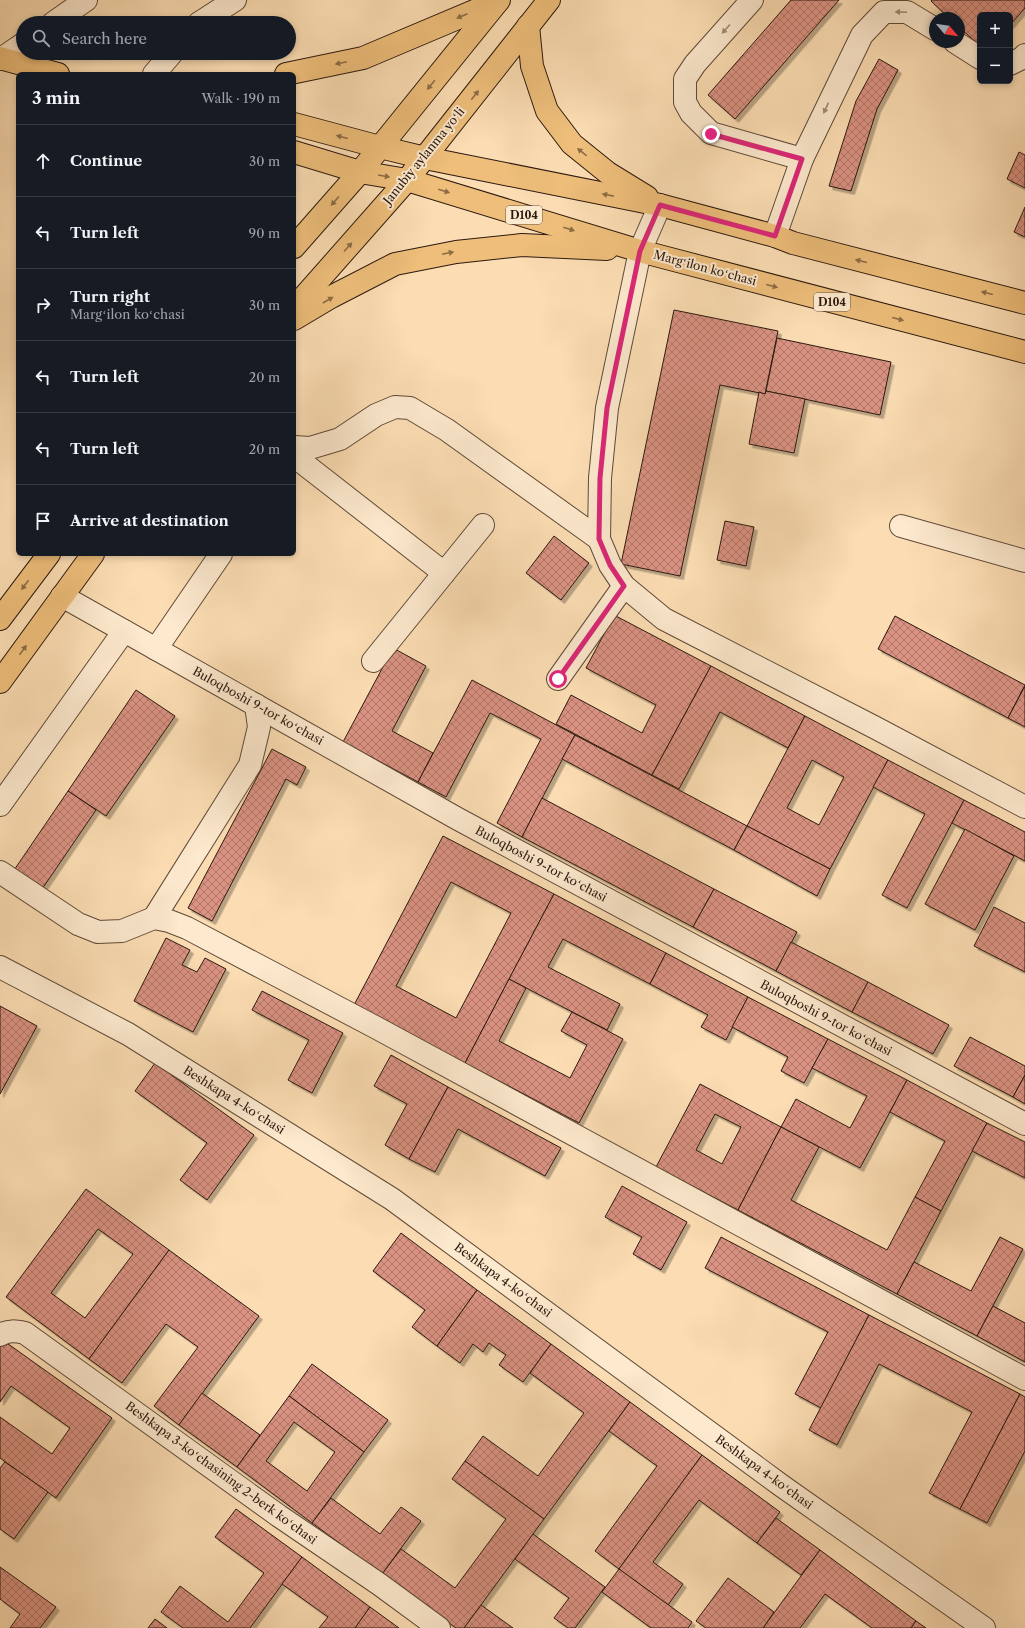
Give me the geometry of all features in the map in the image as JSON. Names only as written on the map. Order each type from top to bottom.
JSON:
[{"type":"main road","name":"Janubiy aylanma yoʻli","points":[[296,306],[407,180],[549,0]]},
{"type":"main road","points":[[296,72],[363,58],[499,1]]},
{"type":"main road","points":[[296,245],[360,172],[499,1]]},
{"type":"main road","points":[[528,26],[532,66],[547,111],[572,144],[608,173],[660,205]]},
{"type":"main road","points":[[1,59],[50,72]]},
{"type":"main road","points":[[296,125],[425,158],[660,205],[775,236],[794,243],[1025,303]]},
{"type":"main road","name":"Margʻilon koʻchasi","points":[[296,153],[360,172],[407,180],[640,251],[1025,352]]},
{"type":"main road","points":[[296,318],[331,297],[395,264],[448,253],[522,245],[640,251]]},
{"type":"main road","points":[[0,619],[47,556]]},
{"type":"main road","points":[[0,682],[92,556]]},
{"type":"street","points":[[63,16],[86,0]]},
{"type":"street","points":[[210,16],[235,0]]},
{"type":"street","points":[[752,0],[695,64],[685,79],[685,102],[695,118],[711,134],[802,159]]},
{"type":"street","points":[[775,236],[802,159],[862,35],[884,12],[907,12],[929,25]]},
{"type":"street","points":[[964,48],[977,56]]},
{"type":"street","points":[[1,59],[16,49]]},
{"type":"street","points":[[1013,62],[1022,58],[1025,54]]},
{"type":"street","points":[[156,72],[166,60]]},
{"type":"street","points":[[660,205],[640,251],[607,408],[600,478],[599,539],[610,565],[624,586],[664,619],[874,727],[1025,807]]},
{"type":"street","points":[[296,447],[310,448],[340,439],[376,415],[396,407],[410,408],[447,430],[599,539]]},
{"type":"street","points":[[296,458],[444,573]]},
{"type":"street","points":[[373,661],[483,525]]},
{"type":"street","points":[[901,526],[1025,561]]},
{"type":"street","points":[[156,649],[220,556]]},
{"type":"street","points":[[558,679],[624,586]]},
{"type":"street","name":"Buloqboshi 9-tor koʻchasi","points":[[62,596],[458,819],[1025,1124]]},
{"type":"street","points":[[0,805],[124,631]]},
{"type":"street","points":[[0,872],[78,924],[98,932],[122,932],[154,918],[250,764],[259,726],[256,705]]},
{"type":"street","points":[[154,918],[181,925],[208,939],[1025,1379]]},
{"type":"street","name":"Beshkapa 4-koʻchasi","points":[[0,967],[128,1034],[392,1199],[782,1486],[984,1628]]},
{"type":"street","name":"Beshkapa 3-koʻchasining 2-berk koʻchasi","points":[[0,1335],[8,1331],[16,1331],[30,1336],[279,1516],[379,1584],[439,1628]]},
{"type":"building","points":[[791,0],[839,0],[735,119],[708,95]]},
{"type":"building","points":[[1025,0],[1025,8],[1013,22],[1013,12],[977,12],[977,43],[965,32],[965,12],[943,12],[931,1]]},
{"type":"building","points":[[879,59],[898,70],[877,109],[851,191],[829,186],[856,101]]},
{"type":"building","points":[[1019,152],[1025,155],[1025,188],[1007,179]]},
{"type":"building","points":[[1025,207],[1025,237],[1014,232]]},
{"type":"building","points":[[674,310],[778,331],[765,394],[720,385],[680,576],[621,564]]},
{"type":"building","points":[[777,338],[891,362],[880,415],[766,391]]},
{"type":"building","points":[[766,391],[805,399],[794,453],[749,444],[759,392],[765,394]]},
{"type":"building","points":[[725,521],[754,527],[746,566],[717,560]]},
{"type":"building","points":[[554,536],[589,563],[561,600],[526,573]]},
{"type":"building","points":[[614,615],[711,666],[652,775],[556,724],[571,695],[642,733],[656,705],[586,668]]},
{"type":"building","points":[[895,616],[1025,685],[1008,718],[878,649]]},
{"type":"building","points":[[393,648],[426,666],[392,731],[433,753],[418,782],[343,742]]},
{"type":"building","points":[[711,666],[805,716],[788,748],[720,712],[679,789],[652,775]]},
{"type":"building","points":[[472,680],[575,735],[522,837],[497,823],[541,739],[490,713],[446,797],[418,782]]},
{"type":"building","points":[[1025,686],[1025,727],[1008,718]]},
{"type":"building","points":[[136,690],[175,716],[106,816],[68,791]]},
{"type":"building","points":[[805,716],[888,760],[830,869],[747,826]],"holes":[[[812,760],[844,777],[819,825],[787,808]]]},
{"type":"building","points":[[575,735],[747,826],[734,850],[562,759]]},
{"type":"building","points":[[272,749],[306,767],[297,785],[286,779],[212,921],[188,908]]},
{"type":"building","points":[[888,760],[964,800],[907,908],[882,895],[925,814],[873,787]]},
{"type":"building","points":[[68,791],[96,810],[38,895],[10,876]]},
{"type":"building","points":[[542,798],[714,889],[693,927],[522,837]]},
{"type":"building","points":[[964,800],[1025,832],[1025,861],[952,823]]},
{"type":"building","points":[[747,826],[830,869],[817,896],[734,850]]},
{"type":"building","points":[[965,829],[1014,856],[975,930],[925,904]]},
{"type":"building","points":[[443,836],[554,894],[465,1063],[354,1005]],"holes":[[[451,882],[511,913],[456,1018],[396,986]]]},
{"type":"building","points":[[714,889],[797,932],[776,971],[693,927]]},
{"type":"building","points":[[554,894],[666,953],[650,984],[563,939],[548,967],[620,1004],[607,1030],[509,979]]},
{"type":"building","points":[[994,907],[1025,923],[1025,972],[974,946]]},
{"type":"building","points":[[166,938],[190,950],[182,965],[197,972],[205,958],[226,969],[193,1032],[134,1001]]},
{"type":"building","points":[[791,942],[868,982],[852,1012],[776,971]]},
{"type":"building","points":[[666,953],[748,997],[726,1040],[701,1027],[708,1015],[650,984]]},
{"type":"building","points":[[509,979],[526,988],[499,1041],[570,1078],[587,1045],[561,1031],[572,1012],[623,1039],[579,1123],[465,1063]]},
{"type":"building","points":[[868,982],[949,1025],[933,1054],[852,1012]]},
{"type":"building","points":[[262,991],[343,1033],[312,1093],[288,1080],[309,1040],[252,1010]]},
{"type":"building","points":[[748,997],[828,1039],[804,1083],[781,1071],[788,1057],[732,1027]]},
{"type":"building","points":[[0,1006],[37,1026],[0,1094]]},
{"type":"building","points":[[970,1037],[1025,1066],[1025,1075],[1013,1097],[954,1066]]},
{"type":"building","points":[[828,1039],[907,1080],[860,1168],[781,1127],[796,1099],[850,1128],[867,1096],[812,1068]]},
{"type":"building","points":[[391,1055],[448,1087],[409,1159],[385,1145],[407,1104],[374,1086]]},
{"type":"building","points":[[155,1063],[254,1135],[207,1200],[180,1180],[207,1143],[135,1091]]},
{"type":"building","points":[[1025,1075],[1025,1104],[1013,1097]]},
{"type":"building","points":[[907,1080],[987,1123],[941,1211],[915,1197],[945,1141],[890,1112]]},
{"type":"building","points":[[700,1084],[781,1127],[738,1210],[656,1167]],"holes":[[[715,1114],[741,1127],[722,1164],[696,1150]]]},
{"type":"building","points":[[448,1087],[561,1148],[545,1176],[458,1129],[435,1172],[409,1159]]},
{"type":"building","points":[[987,1123],[1025,1142],[1025,1178],[972,1151]]},
{"type":"building","points":[[781,1127],[819,1147],[791,1200],[887,1250],[915,1197],[941,1211],[897,1294],[738,1210]]},
{"type":"building","points":[[622,1186],[687,1222],[661,1270],[633,1254],[642,1237],[605,1217]]},
{"type":"building","points":[[86,1189],[169,1250],[89,1359],[6,1297]],"holes":[[[98,1229],[133,1254],[85,1318],[51,1293]]]},
{"type":"building","points":[[401,1233],[477,1290],[437,1346],[412,1327],[425,1310],[373,1271]]},
{"type":"building","points":[[721,1237],[869,1315],[821,1408],[795,1394],[828,1332],[705,1268]]},
{"type":"building","points":[[1000,1237],[1023,1249],[977,1336],[897,1294],[914,1262],[971,1291]]},
{"type":"building","points":[[169,1250],[259,1316],[179,1425],[154,1406],[198,1347],[166,1324],[122,1383],[89,1359]]},
{"type":"building","points":[[477,1290],[551,1344],[523,1382],[499,1365],[506,1355],[489,1343],[483,1352],[473,1344],[460,1363],[437,1346]]},
{"type":"building","points":[[993,1306],[1025,1323],[1025,1362],[977,1336]]},
{"type":"building","points":[[869,1315],[1020,1394],[960,1509],[929,1493],[972,1412],[879,1364],[837,1445],[809,1430]]},
{"type":"building","points":[[4,1341],[112,1418],[56,1498],[0,1458],[0,1417],[52,1454],[70,1428],[11,1386],[0,1402],[0,1347]]},
{"type":"building","points":[[551,1344],[630,1402],[544,1519],[465,1461],[483,1436],[538,1476],[584,1413],[530,1373]]},
{"type":"building","points":[[312,1364],[388,1420],[364,1452],[289,1396]]},
{"type":"building","points":[[202,1393],[260,1435],[237,1467],[179,1425]]},
{"type":"building","points":[[1020,1394],[1025,1397],[1025,1451],[987,1523],[960,1509]]},
{"type":"building","points":[[289,1396],[364,1452],[312,1523],[237,1467]],"holes":[[[294,1422],[335,1452],[307,1491],[266,1461]]]},
{"type":"building","points":[[630,1402],[702,1455],[619,1569],[595,1551],[657,1466],[609,1431]]},
{"type":"building","points":[[702,1455],[780,1512],[757,1543],[699,1500],[653,1562],[683,1584],[668,1605],[619,1569]]},
{"type":"building","points":[[465,1461],[544,1519],[464,1628],[456,1628],[382,1574],[401,1549],[455,1588],[506,1519],[452,1479]]},
{"type":"building","points":[[5,1462],[48,1492],[14,1539],[0,1529],[0,1468]]},
{"type":"building","points":[[331,1498],[380,1534],[401,1507],[421,1521],[382,1574],[312,1523]]},
{"type":"building","points":[[236,1509],[302,1557],[250,1628],[183,1628],[161,1612],[180,1586],[228,1622],[264,1573],[215,1537]]},
{"type":"building","points":[[776,1518],[820,1550],[801,1575],[757,1543]]},
{"type":"building","points":[[533,1534],[605,1587],[575,1628],[568,1628],[554,1618],[569,1598],[515,1559]]},
{"type":"building","points":[[820,1550],[916,1621],[911,1628],[872,1628],[825,1594],[800,1628],[763,1628]]},
{"type":"building","points":[[302,1557],[370,1607],[355,1628],[319,1628],[328,1617],[282,1584]]},
{"type":"building","points":[[0,1567],[56,1607],[40,1628],[10,1628],[20,1614],[0,1599]]},
{"type":"building","points":[[619,1569],[692,1622],[688,1628],[651,1628],[602,1592]]},
{"type":"building","points":[[728,1578],[774,1612],[763,1628],[706,1628],[696,1621]]},
{"type":"building","points":[[481,1605],[513,1628],[464,1628]]},
{"type":"building","points":[[370,1607],[399,1628],[355,1628]]},
{"type":"building","points":[[155,1619],[167,1628],[148,1628]]},
{"type":"building","points":[[916,1621],[926,1628],[911,1628]]},
{"type":"route","points":[[558,679],[624,586],[610,565],[599,539],[600,478],[607,408],[640,251],[660,205],[775,236],[802,159],[711,134]]}]
